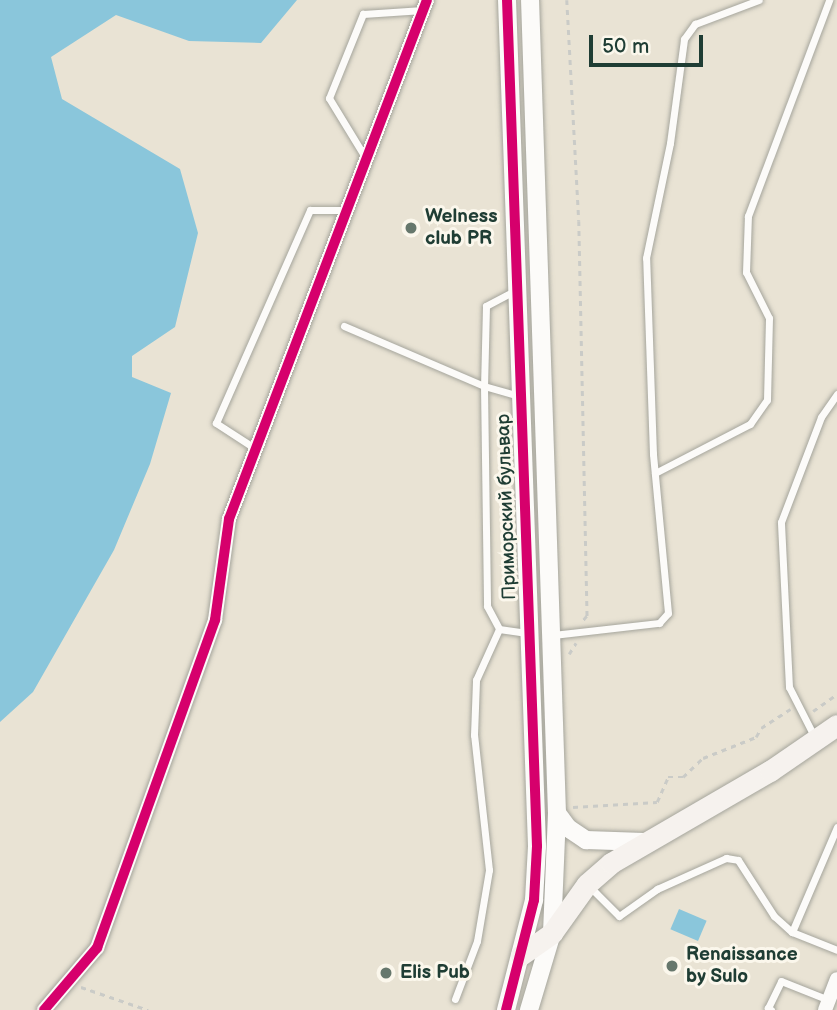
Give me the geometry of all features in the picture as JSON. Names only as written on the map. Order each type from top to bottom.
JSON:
[{"type":"main road","points":[[521,955],[552,933],[587,884],[644,842],[770,771],[837,725]]},
{"type":"street","name":"Приморский бульвар","points":[[506,1010],[534,900],[537,846],[507,0]]},
{"type":"street","points":[[529,1010],[552,933],[562,810],[552,635],[530,0]]},
{"type":"street","points":[[44,1010],[97,948],[215,620],[229,519],[425,5]]},
{"type":"street","points":[[562,810],[586,840],[644,842]]},
{"type":"street","points":[[827,1005],[837,979]]},
{"type":"lane","points":[[552,635],[659,622],[668,613],[655,473],[646,258],[670,143],[684,40],[695,24],[759,0]]},
{"type":"lane","points":[[655,473],[750,424],[767,400],[769,318],[746,272],[748,216],[829,0]]},
{"type":"lane","points":[[366,160],[329,98],[363,14],[425,5]]},
{"type":"lane","points":[[256,449],[216,423],[310,210],[348,210]]},
{"type":"lane","points":[[499,629],[486,606],[486,306],[517,289]]},
{"type":"lane","points":[[344,326],[484,386],[520,396]]},
{"type":"lane","points":[[816,740],[796,706],[789,687],[781,523],[821,417],[837,394]]},
{"type":"lane","points":[[499,629],[529,634]]},
{"type":"lane","points":[[455,999],[477,941],[489,870],[474,735],[476,680],[499,629]]},
{"type":"lane","points":[[792,932],[837,827]]},
{"type":"lane","points":[[587,884],[618,916],[657,890],[726,858],[738,860],[774,916],[792,932],[837,950]]},
{"type":"lane","points":[[771,1010],[768,1008],[781,981],[827,1005]]},
{"type":"path","points":[[564,660],[577,645],[575,632],[587,616],[579,221],[567,0]]},
{"type":"path","points":[[562,810],[657,802],[668,777],[683,777],[703,758],[756,737],[761,728],[801,703],[814,712],[837,694]]},
{"type":"path","points":[[67,983],[148,1010]]},
{"type":"water","points":[[0,0],[297,0],[261,43],[189,41],[116,15],[51,57],[62,99],[180,169],[198,233],[175,327],[132,356],[132,377],[171,393],[150,464],[114,550],[33,692],[0,722]]},
{"type":"water","points":[[679,909],[707,921],[698,941],[670,929]]},
{"type":"cycle path","points":[[44,1010],[97,948],[215,620],[229,519],[427,0]]},
{"type":"cycle path","points":[[506,1010],[534,900],[537,846],[507,0]]},
{"type":"place","name":"Welness club PR","points":[[411,228]]},
{"type":"place","name":"Renaissance by Sulo","points":[[672,966]]},
{"type":"place","name":"Elis Pub","points":[[386,973]]}]
